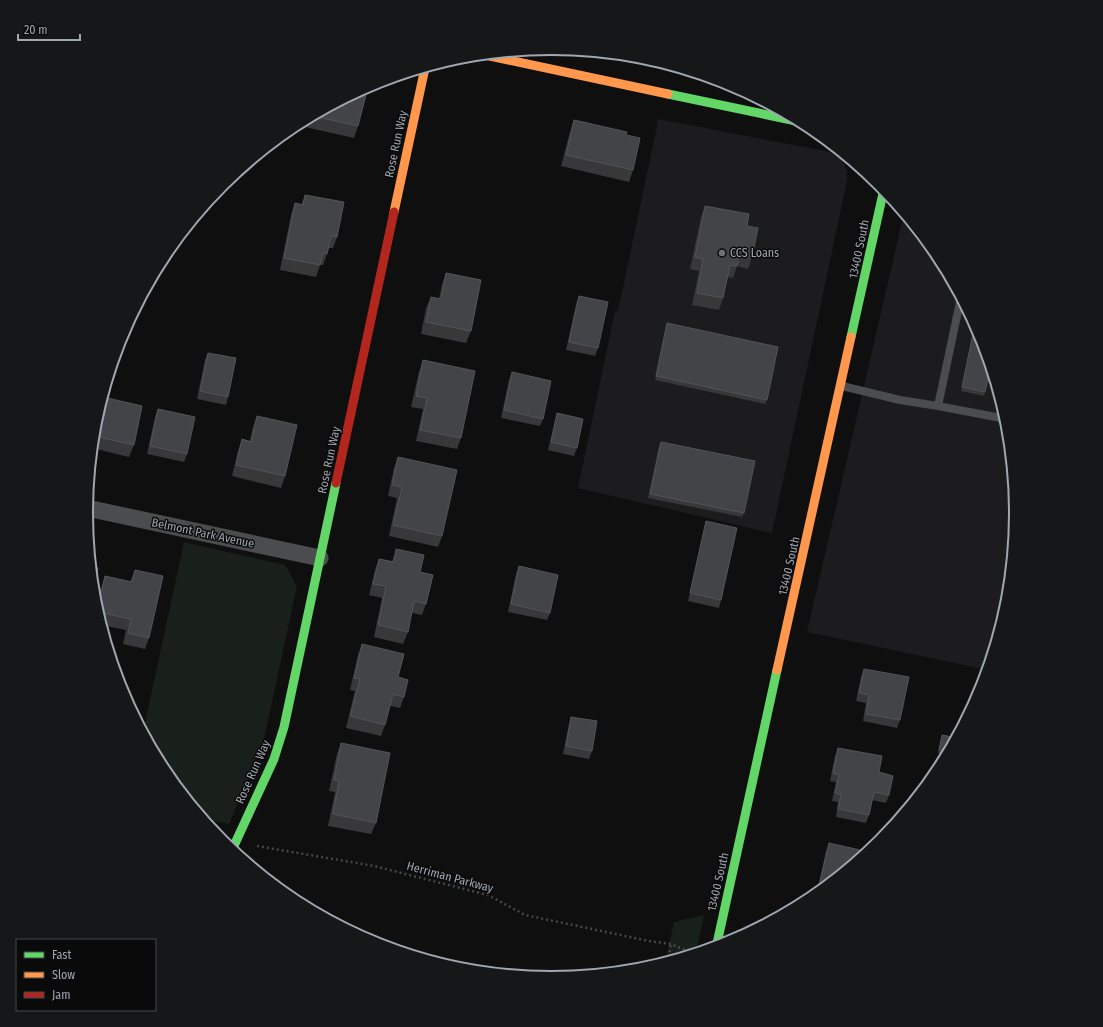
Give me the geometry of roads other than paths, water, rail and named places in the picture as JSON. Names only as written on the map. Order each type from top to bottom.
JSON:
[{"type":"street","points":[[500,58],[785,119]]},
{"type":"street","name":"Rose Run Way","points":[[234,845],[266,778],[280,743],[286,719],[424,74]]},
{"type":"street","name":"13400 South","points":[[718,941],[882,196]]},
{"type":"street","name":"Belmont Park Avenue","points":[[93,510],[320,558]]},
{"type":"lane","points":[[938,406],[959,304]]},
{"type":"lane","points":[[841,386],[900,400],[1000,418]]},
{"type":"place","name":"CCS Loans","points":[[722,253]]}]
